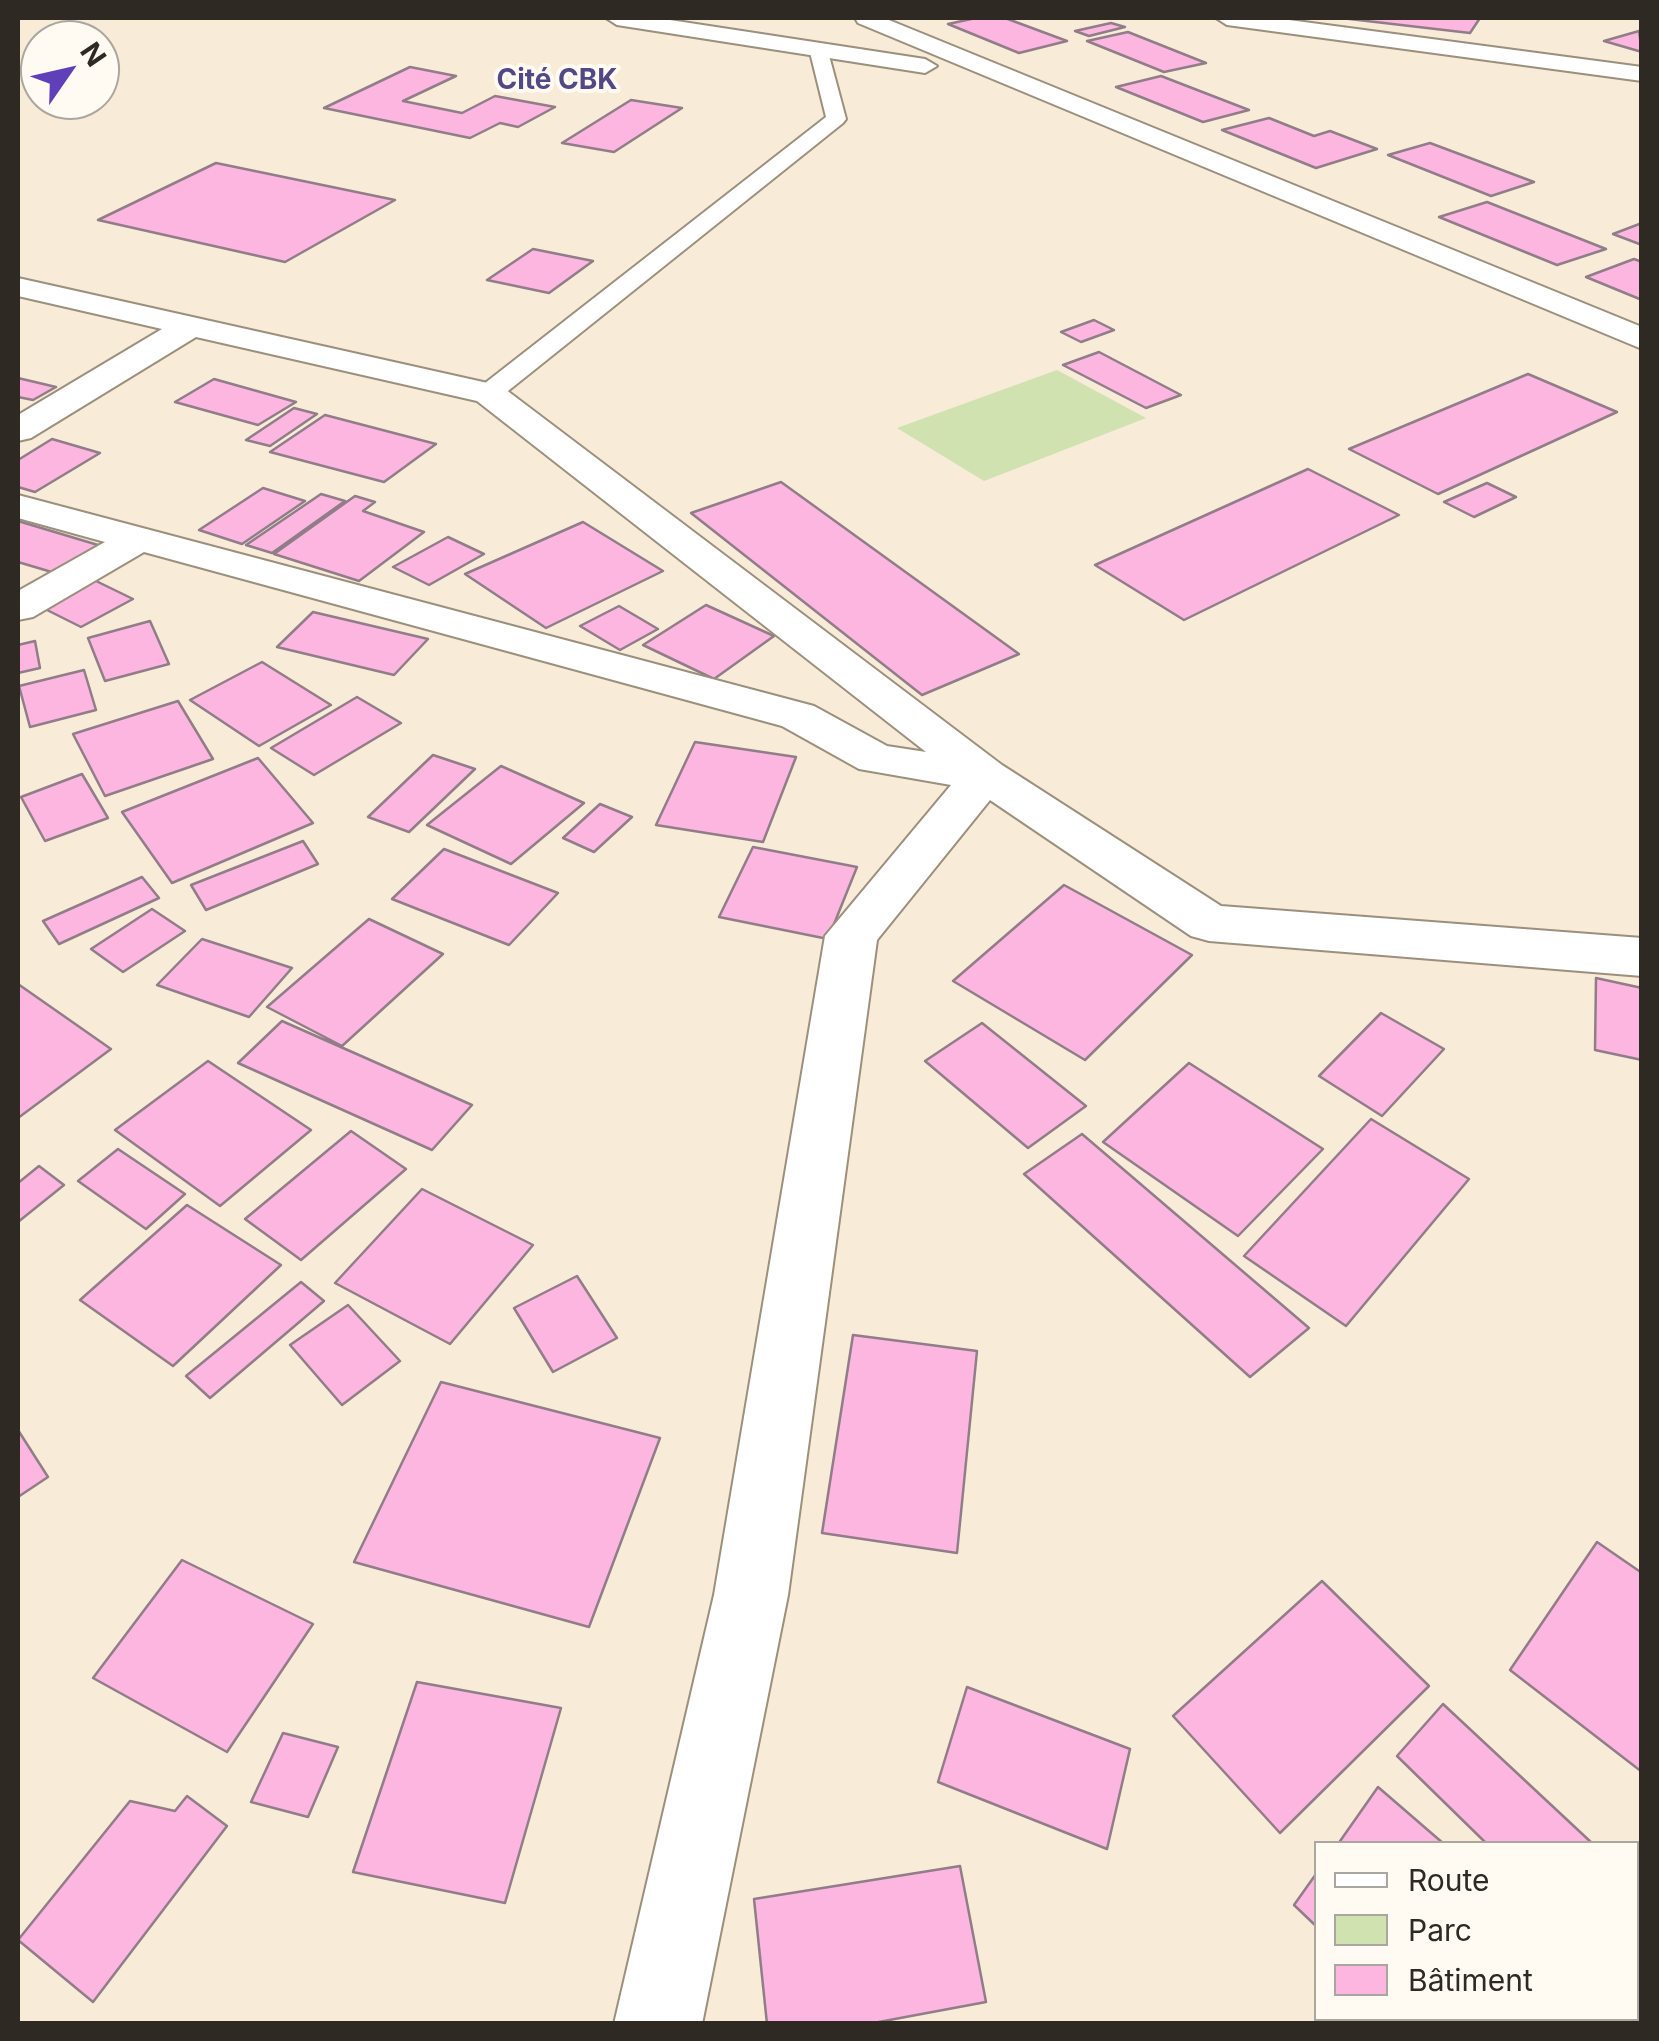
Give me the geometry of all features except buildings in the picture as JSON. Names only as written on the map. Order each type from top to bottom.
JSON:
[{"type":"street","points":[[617,18],[664,20],[1030,85]]},
{"type":"street","points":[[818,48],[866,18],[1642,338]]},
{"type":"street","points":[[1227,18],[1642,74]]},
{"type":"street","points":[[18,287],[489,393],[984,776],[1209,923],[1642,957]]},
{"type":"street","points":[[18,430],[194,324]]},
{"type":"street","points":[[18,506],[798,716],[876,759],[984,776]]},
{"type":"street","points":[[18,608],[142,538]]},
{"type":"street","points":[[658,2024],[751,1595],[851,936],[984,776]]},
{"type":"lane","points":[[489,393],[836,118],[818,48]]},
{"type":"green space","points":[[1057,370],[1146,418],[984,481],[897,428]]},
{"type":"district","name":"Cité CBK","points":[[557,81]]}]
